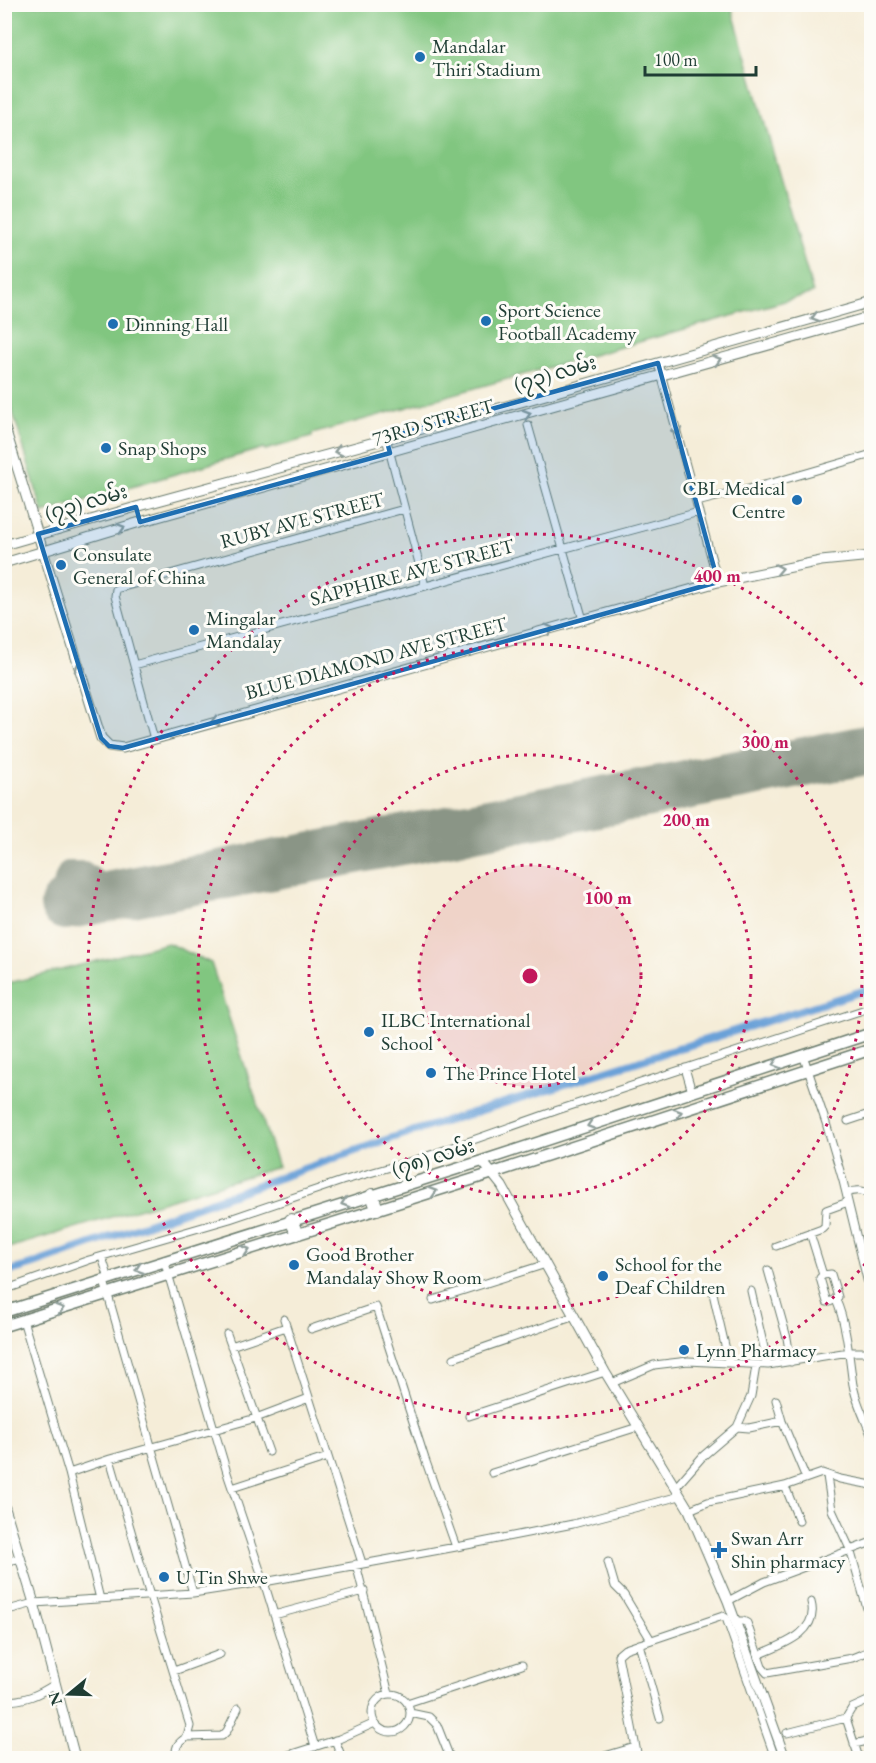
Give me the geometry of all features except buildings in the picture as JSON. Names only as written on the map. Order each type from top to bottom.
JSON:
[{"type":"highway","points":[[372,1195],[377,1209]]},
{"type":"highway","points":[[291,1220],[297,1234]]},
{"type":"main road","name":"(၇၈) လမ်း","points":[[4,1312],[482,1161],[872,1033]]},
{"type":"main road","name":"(၇၈) လမ်း","points":[[4,1326],[493,1173],[872,1049]]},
{"type":"street","name":"(၇၃) လမ်း","points":[[4,545],[872,302]]},
{"type":"street","name":"73RD STREET","points":[[4,562],[872,316]]},
{"type":"street","points":[[658,363],[718,582]]},
{"type":"street","points":[[528,424],[583,620]]},
{"type":"street","name":"BLUE DIAMOND AVE STREET","points":[[4,425],[101,738],[109,746],[123,748],[718,582],[821,561],[872,556]]},
{"type":"street","points":[[386,438],[425,586]]},
{"type":"street","points":[[696,502],[872,454]]},
{"type":"street","points":[[136,507],[140,522]]},
{"type":"street","name":"RUBY AVE STREET","points":[[154,739],[115,596],[117,588],[404,509]]},
{"type":"street","name":"SAPPHIRE AVE STREET","points":[[134,664],[699,512]]},
{"type":"street","points":[[4,1290],[342,1181],[422,1158],[558,1110],[872,1006]]},
{"type":"street","points":[[803,1055],[846,1193],[872,1300]]},
{"type":"street","points":[[684,1068],[692,1092]]},
{"type":"street","points":[[848,1121],[872,1113]]},
{"type":"street","points":[[482,1161],[493,1173],[605,1372],[688,1510],[728,1602],[784,1758]]},
{"type":"street","points":[[846,1193],[858,1190],[868,1192],[872,1196]]},
{"type":"street","points":[[776,1246],[822,1229],[825,1226],[826,1210],[848,1202]]},
{"type":"street","points":[[810,1233],[823,1275],[820,1277],[827,1302],[836,1300]]},
{"type":"street","points":[[102,1257],[108,1294],[193,1593]]},
{"type":"street","points":[[164,1260],[232,1488],[315,1747]]},
{"type":"street","points":[[433,1300],[546,1264]]},
{"type":"street","points":[[768,1270],[784,1326],[790,1362]]},
{"type":"street","points":[[823,1275],[831,1274],[838,1297],[836,1300],[853,1368],[853,1384],[872,1437]]},
{"type":"street","points":[[712,1289],[729,1363]]},
{"type":"street","points":[[751,1291],[768,1365]]},
{"type":"street","points":[[311,1329],[376,1307],[456,1547]]},
{"type":"street","points":[[454,1358],[575,1316]]},
{"type":"street","points":[[284,1319],[359,1564],[389,1694]]},
{"type":"street","points":[[23,1320],[69,1473],[100,1599]]},
{"type":"street","points":[[231,1346],[286,1327]]},
{"type":"street","points":[[227,1334],[269,1452]]},
{"type":"street","points":[[612,1383],[654,1365],[688,1361],[756,1366],[849,1352],[872,1352]]},
{"type":"street","points":[[4,1611],[33,1603],[193,1593],[264,1582],[573,1524],[677,1492],[703,1456],[737,1427],[751,1396],[756,1366]]},
{"type":"street","points":[[469,1416],[605,1372]]},
{"type":"street","points":[[69,1473],[110,1459],[215,1431],[309,1398]]},
{"type":"street","points":[[776,1401],[806,1478]]},
{"type":"street","points":[[737,1427],[749,1428],[782,1421]]},
{"type":"street","points":[[492,1473],[638,1427]]},
{"type":"street","points":[[232,1488],[328,1457]]},
{"type":"street","points":[[110,1459],[190,1726],[187,1737]]},
{"type":"street","points":[[688,1510],[708,1502],[785,1486],[822,1473],[872,1485]]},
{"type":"street","points":[[827,1476],[832,1510],[850,1549],[872,1626]]},
{"type":"street","points":[[785,1486],[799,1521]]},
{"type":"street","points":[[4,1505],[7,1526],[21,1558],[75,1758]]},
{"type":"street","points":[[728,1602],[764,1582],[872,1542]]},
{"type":"street","points":[[4,1563],[21,1558]]},
{"type":"street","points":[[608,1562],[615,1586],[624,1595],[651,1640]]},
{"type":"street","points":[[274,1615],[364,1591]]},
{"type":"street","points":[[758,1654],[803,1632],[814,1612],[811,1602]]},
{"type":"street","points":[[638,1758],[618,1655],[621,1651],[639,1644],[724,1616],[775,1758]]},
{"type":"street","points":[[735,1621],[747,1623],[767,1673],[852,1658],[872,1650]]},
{"type":"street","points":[[639,1644],[660,1718]]},
{"type":"street","points":[[174,1671],[220,1654]]},
{"type":"street","points":[[407,1703],[522,1665]]},
{"type":"street","points":[[4,1701],[18,1701],[36,1696],[55,1684]]},
{"type":"street","points":[[389,1694],[399,1695],[407,1703],[410,1713],[408,1721],[397,1730],[383,1730],[375,1723],[372,1712],[378,1698],[389,1694]]},
{"type":"street","points":[[787,1732],[846,1718],[852,1708],[872,1699]]},
{"type":"street","points":[[176,1758],[175,1749],[179,1742],[187,1737],[222,1736],[238,1708]]},
{"type":"street","points":[[410,1713],[429,1717],[437,1725],[450,1758]]},
{"type":"street","points":[[846,1718],[859,1758]]},
{"type":"street","points":[[279,1758],[315,1747],[375,1723]]},
{"type":"street","points":[[334,1740],[342,1758]]},
{"type":"street","points":[[854,1744],[872,1740]]},
{"type":"street","points":[[598,1758],[635,1747]]},
{"type":"highlighted area","points":[[658,363],[718,582],[123,748],[109,746],[101,738],[38,534],[136,507],[140,522],[390,453],[386,438]]},
{"type":"green space","points":[[4,5],[731,5],[813,293],[312,434],[312,437],[265,450],[264,448],[43,513],[5,386]]},
{"type":"green space","points":[[168,943],[211,963],[278,1167],[5,1249],[5,984]]},
{"type":"waterway","points":[[4,1273],[392,1138],[872,988]]},
{"type":"taxiway","points":[[65,905],[63,883],[68,871],[84,871],[116,895]]},
{"type":"runway","points":[[65,905],[872,749]]},
{"type":"place","name":"Mandalar Thiri Stadium","points":[[420,57]]},
{"type":"place","name":"Sport Science Football Academy","points":[[486,321]]},
{"type":"place","name":"Dinning Hall","points":[[113,324]]},
{"type":"place","name":"Snap Shops","points":[[106,448]]},
{"type":"place","name":"CBL Medical Centre","points":[[797,500]]},
{"type":"place","name":"Consulate General of China","points":[[61,565]]},
{"type":"place","name":"Mingalar Mandalay","points":[[194,630]]},
{"type":"place","name":"ILBC International School","points":[[369,1032]]},
{"type":"place","name":"The Prince Hotel","points":[[431,1073]]},
{"type":"place","name":"Good Brother Mandalay Show Room","points":[[294,1265]]},
{"type":"place","name":"School for the Deaf Children","points":[[603,1276]]},
{"type":"place","name":"Lynn Pharmacy","points":[[684,1350]]},
{"type":"place","name":"Swan Arr Shin pharmacy","points":[[719,1550]]},
{"type":"place","name":"U Tin Shwe","points":[[164,1577]]}]
